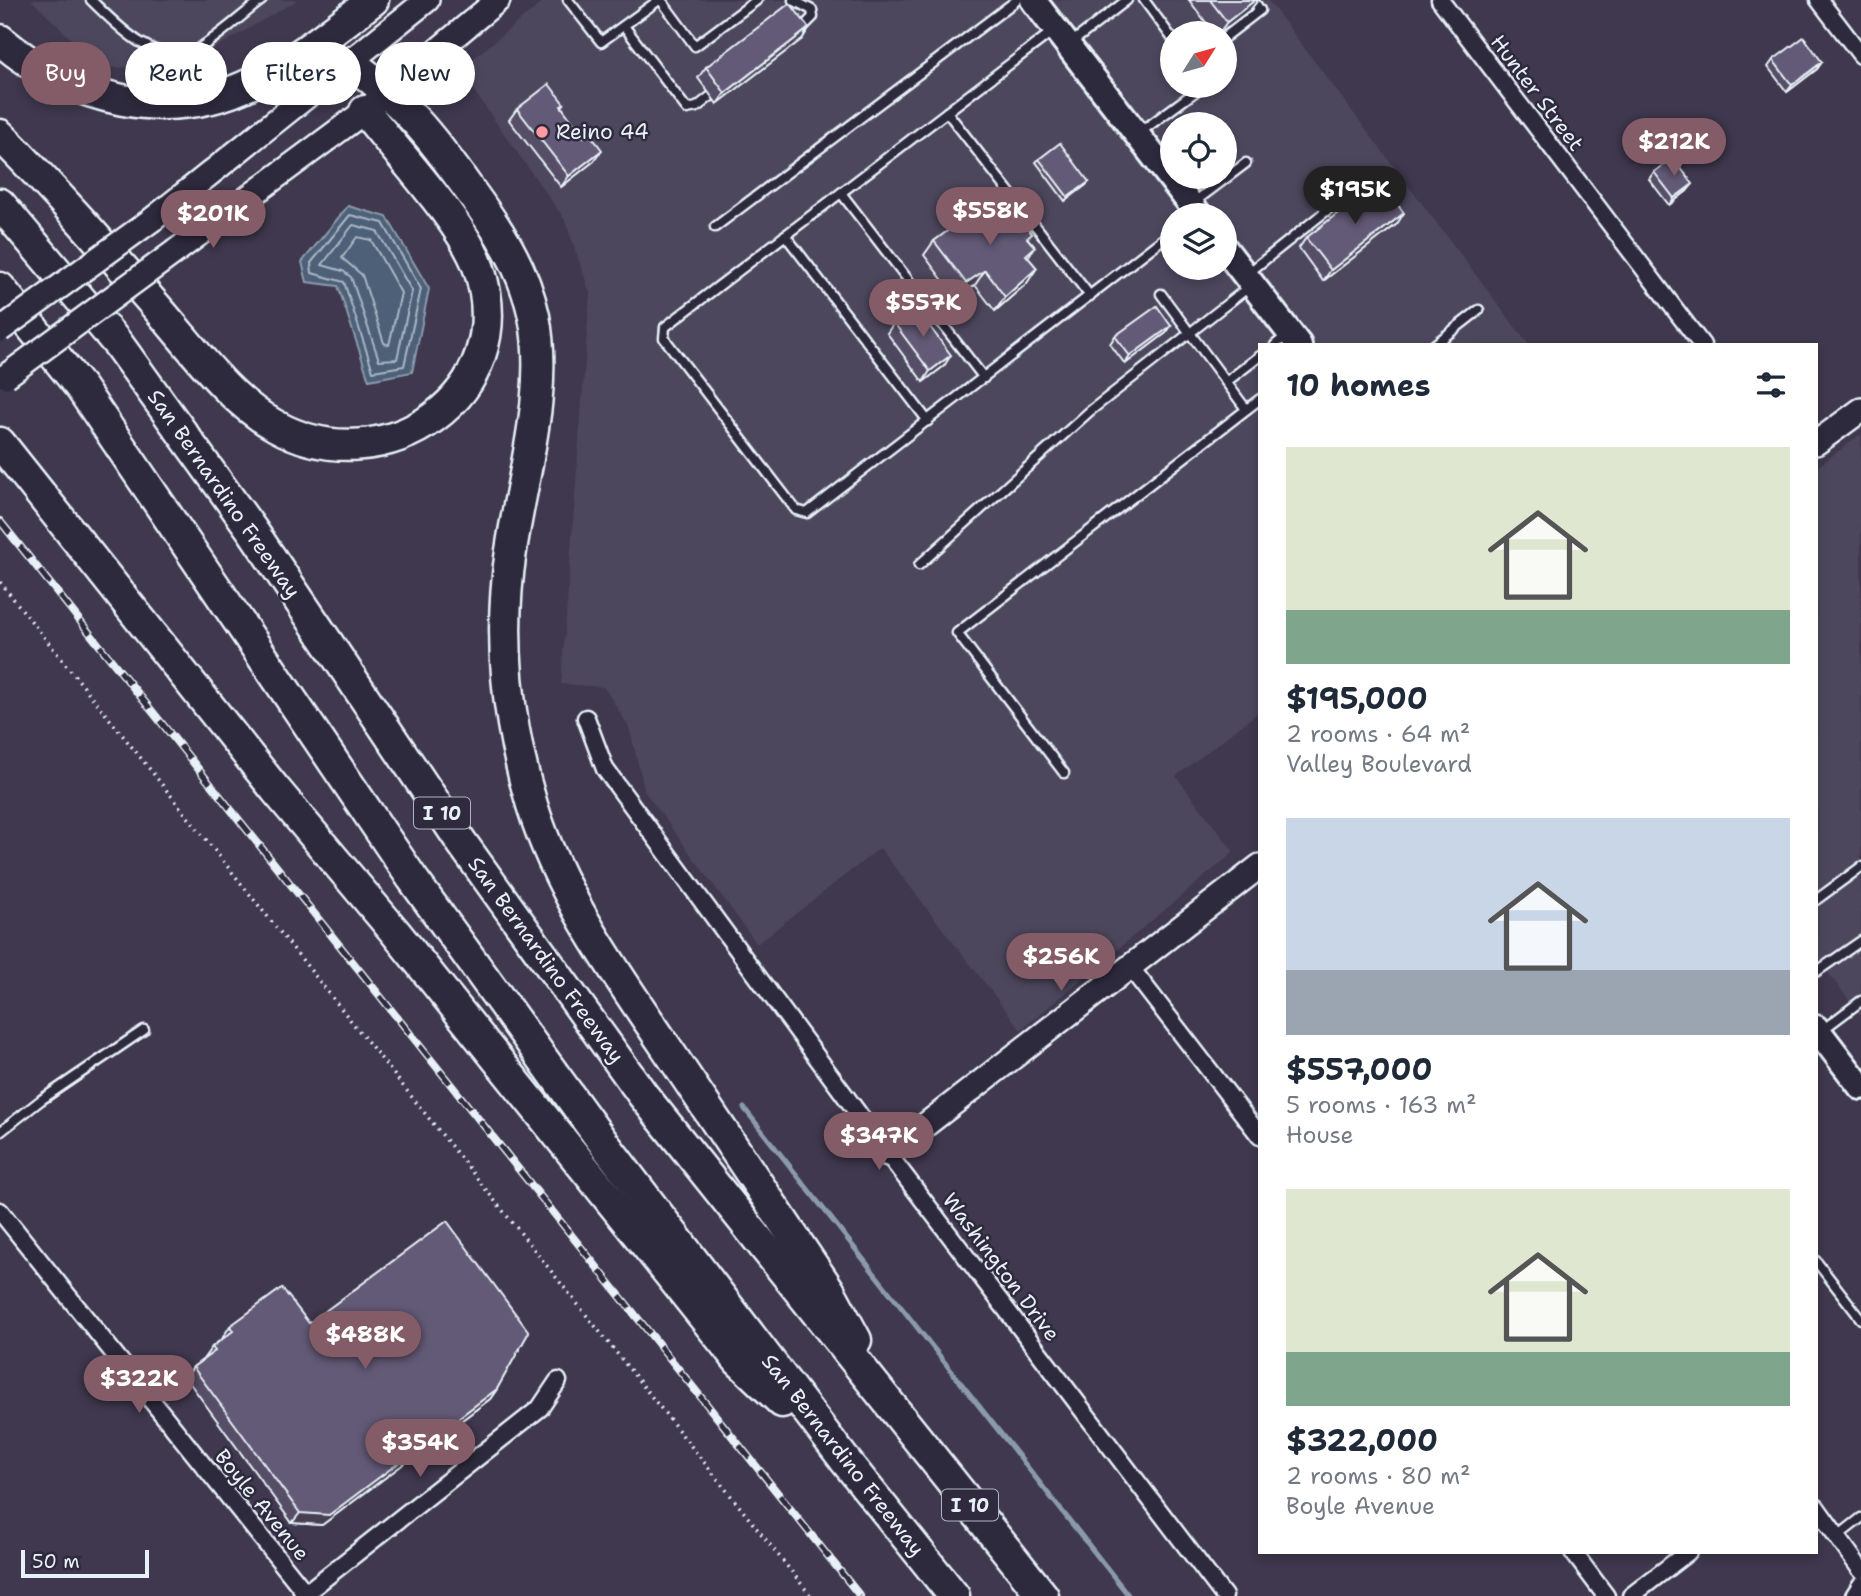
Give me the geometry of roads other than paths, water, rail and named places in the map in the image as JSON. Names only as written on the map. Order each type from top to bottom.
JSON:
[{"type":"highway","points":[[0,40],[53,78],[95,95],[130,102],[187,102],[223,94],[279,68],[373,0]]},
{"type":"highway","points":[[403,105],[425,128],[506,240],[524,281],[534,318],[537,377],[528,453],[510,554],[505,619],[506,669],[520,762],[551,858],[575,908],[610,964],[829,1290],[897,1413]]},
{"type":"highway","points":[[0,135],[38,173],[245,405],[275,425],[306,438],[333,444],[370,445],[394,440],[417,429],[451,403],[477,362],[486,316],[479,267],[465,240],[365,111]]},
{"type":"highway","name":"San Bernardino Freeway","points":[[0,204],[126,355],[252,530],[462,843],[643,1095],[1043,1596]]},
{"type":"highway","name":"San Bernardino Freeway","points":[[0,288],[81,388],[420,889],[600,1138],[844,1459],[954,1596]]},
{"type":"highway","points":[[0,443],[275,789],[414,955],[739,1361],[844,1459]]},
{"type":"main road","points":[[361,53],[427,0]]},
{"type":"main road","points":[[448,42],[498,0]]},
{"type":"main road","points":[[1033,0],[1188,203]]},
{"type":"main road","points":[[3,378],[375,103]]},
{"type":"main road","points":[[0,330],[153,219],[296,105]]},
{"type":"main road","points":[[1237,264],[1288,341]]},
{"type":"main road","points":[[1818,442],[1861,410]]},
{"type":"main road","points":[[888,1154],[1258,868]]},
{"type":"main road","points":[[1818,1030],[1861,1087]]},
{"type":"street","name":"Hunter Street","points":[[1440,0],[1700,343]]},
{"type":"street","points":[[1819,0],[1861,55]]},
{"type":"street","name":"Washington Drive","points":[[586,718],[605,769],[888,1154],[1224,1596]]},
{"type":"street","points":[[1130,967],[1258,1133]]},
{"type":"street","name":"Boyle Avenue","points":[[0,1211],[305,1595]]},
{"type":"street","points":[[305,1595],[540,1408],[558,1381]]},
{"type":"street","points":[[1818,1510],[1861,1570]]},
{"type":"street","points":[[1574,1554],[1606,1596]]},
{"type":"street","points":[[1631,1596],[1685,1554]]},
{"type":"street","points":[[1854,1596],[1861,1585]]},
{"type":"lane","points":[[91,0],[124,32],[166,55],[193,52],[262,0]]},
{"type":"lane","points":[[568,0],[601,42],[624,26],[648,3],[660,0],[695,46],[757,0]]},
{"type":"lane","points":[[793,0],[812,10],[813,17],[797,33]]},
{"type":"lane","points":[[715,227],[1017,0]]},
{"type":"lane","points":[[1127,0],[1062,37],[947,112],[665,327],[664,338],[796,510],[807,513],[1160,241]]},
{"type":"lane","points":[[1144,0],[1160,22]]},
{"type":"lane","points":[[1237,28],[1260,10],[1253,0]]},
{"type":"lane","points":[[624,26],[687,109],[697,107],[711,96]]},
{"type":"lane","points":[[1137,135],[1187,98]]},
{"type":"lane","points":[[947,112],[1090,296]]},
{"type":"lane","points":[[1204,203],[1246,163]]},
{"type":"lane","points":[[841,193],[984,378]]},
{"type":"lane","points":[[919,565],[1090,411],[1191,333],[1336,203]]},
{"type":"lane","points":[[785,235],[928,421]]},
{"type":"lane","points":[[1161,294],[1246,409]]},
{"type":"lane","points":[[1437,343],[1479,310]]},
{"type":"lane","points":[[1226,382],[1258,358]]},
{"type":"lane","points":[[1064,773],[957,633],[1258,400]]},
{"type":"lane","points":[[1818,899],[1861,867]]},
{"type":"lane","points":[[1818,971],[1861,941]]},
{"type":"lane","points":[[1818,1030],[1861,1001]]},
{"type":"lane","points":[[0,1132],[41,1100],[144,1030]]},
{"type":"lane","points":[[1818,1264],[1861,1319]]},
{"type":"lane","points":[[1838,1536],[1861,1518]]},
{"type":"water","points":[[348,206],[387,217],[429,289],[412,372],[369,380],[338,286],[307,282],[302,262]]},
{"type":"waterway","points":[[744,1108],[1129,1596]]},
{"type":"railway","points":[[0,521],[860,1596]]},
{"type":"place","name":"Reino 44","points":[[542,132]]}]
